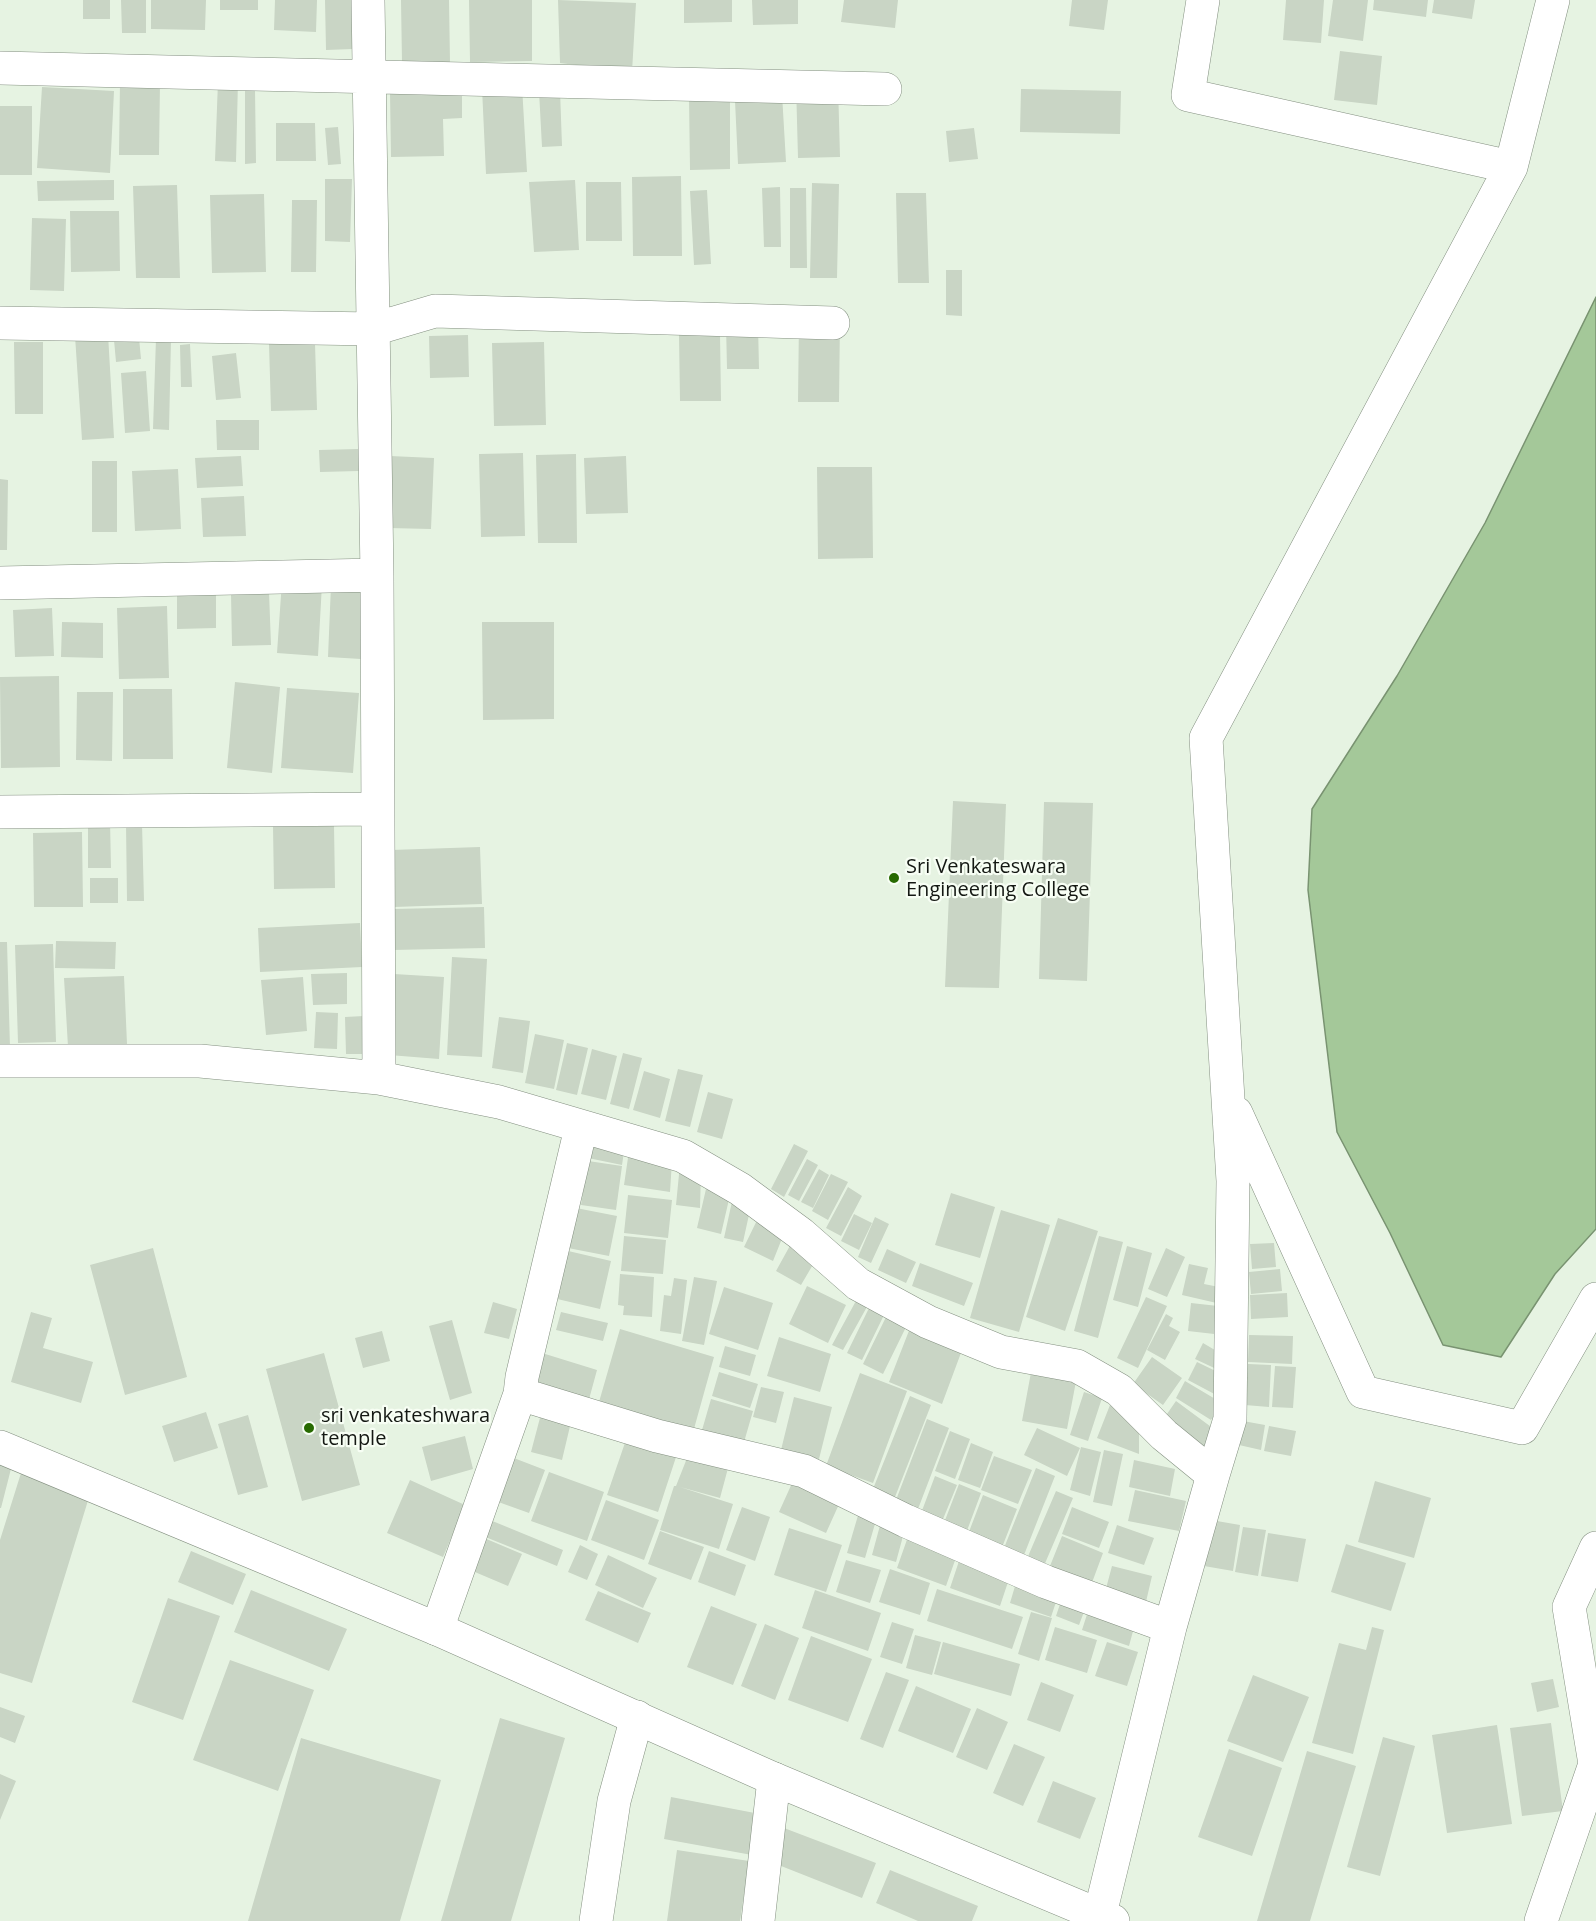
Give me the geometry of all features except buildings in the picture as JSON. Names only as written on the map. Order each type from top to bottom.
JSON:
[{"type":"street","points":[[368,0],[367,77],[374,329],[377,575],[376,809],[379,1078]]},
{"type":"street","points":[[1203,0],[1188,95],[1510,167]]},
{"type":"street","points":[[0,1447],[437,1629],[774,1779],[1106,1917],[1170,1628],[1230,1419],[1233,1181],[1206,738],[1510,167],[1553,0]]},
{"type":"street","points":[[0,68],[885,89]]},
{"type":"street","points":[[0,323],[374,329],[435,311],[833,323]]},
{"type":"street","points":[[0,583],[377,575]]},
{"type":"street","points":[[0,812],[376,809]]},
{"type":"street","points":[[0,1060],[200,1061],[379,1078],[498,1102],[580,1128],[683,1156],[740,1189],[801,1234],[858,1284],[928,1322],[1001,1352],[1077,1366],[1119,1390],[1164,1435],[1213,1475]]},
{"type":"street","points":[[1227,1095],[1363,1392],[1522,1428],[1596,1299]]},
{"type":"street","points":[[437,1629],[520,1394],[580,1128]]},
{"type":"street","points":[[520,1394],[657,1436],[804,1471],[906,1521],[1046,1582],[1170,1628]]},
{"type":"street","points":[[1541,1921],[1595,1764],[1569,1607],[1596,1548]]},
{"type":"street","points":[[596,1921],[615,1801],[637,1717]]},
{"type":"street","points":[[758,1921],[774,1779]]},
{"type":"shaded area","points":[[1596,297],[1596,1229],[1555,1274],[1501,1357],[1443,1345],[1390,1233],[1337,1132],[1308,890],[1312,809],[1397,676],[1485,523]]},
{"type":"place","name":"Sri Venkateswara Engineering College","points":[[894,878]]},
{"type":"place","name":"sri venkateshwara temple","points":[[309,1428]]}]
